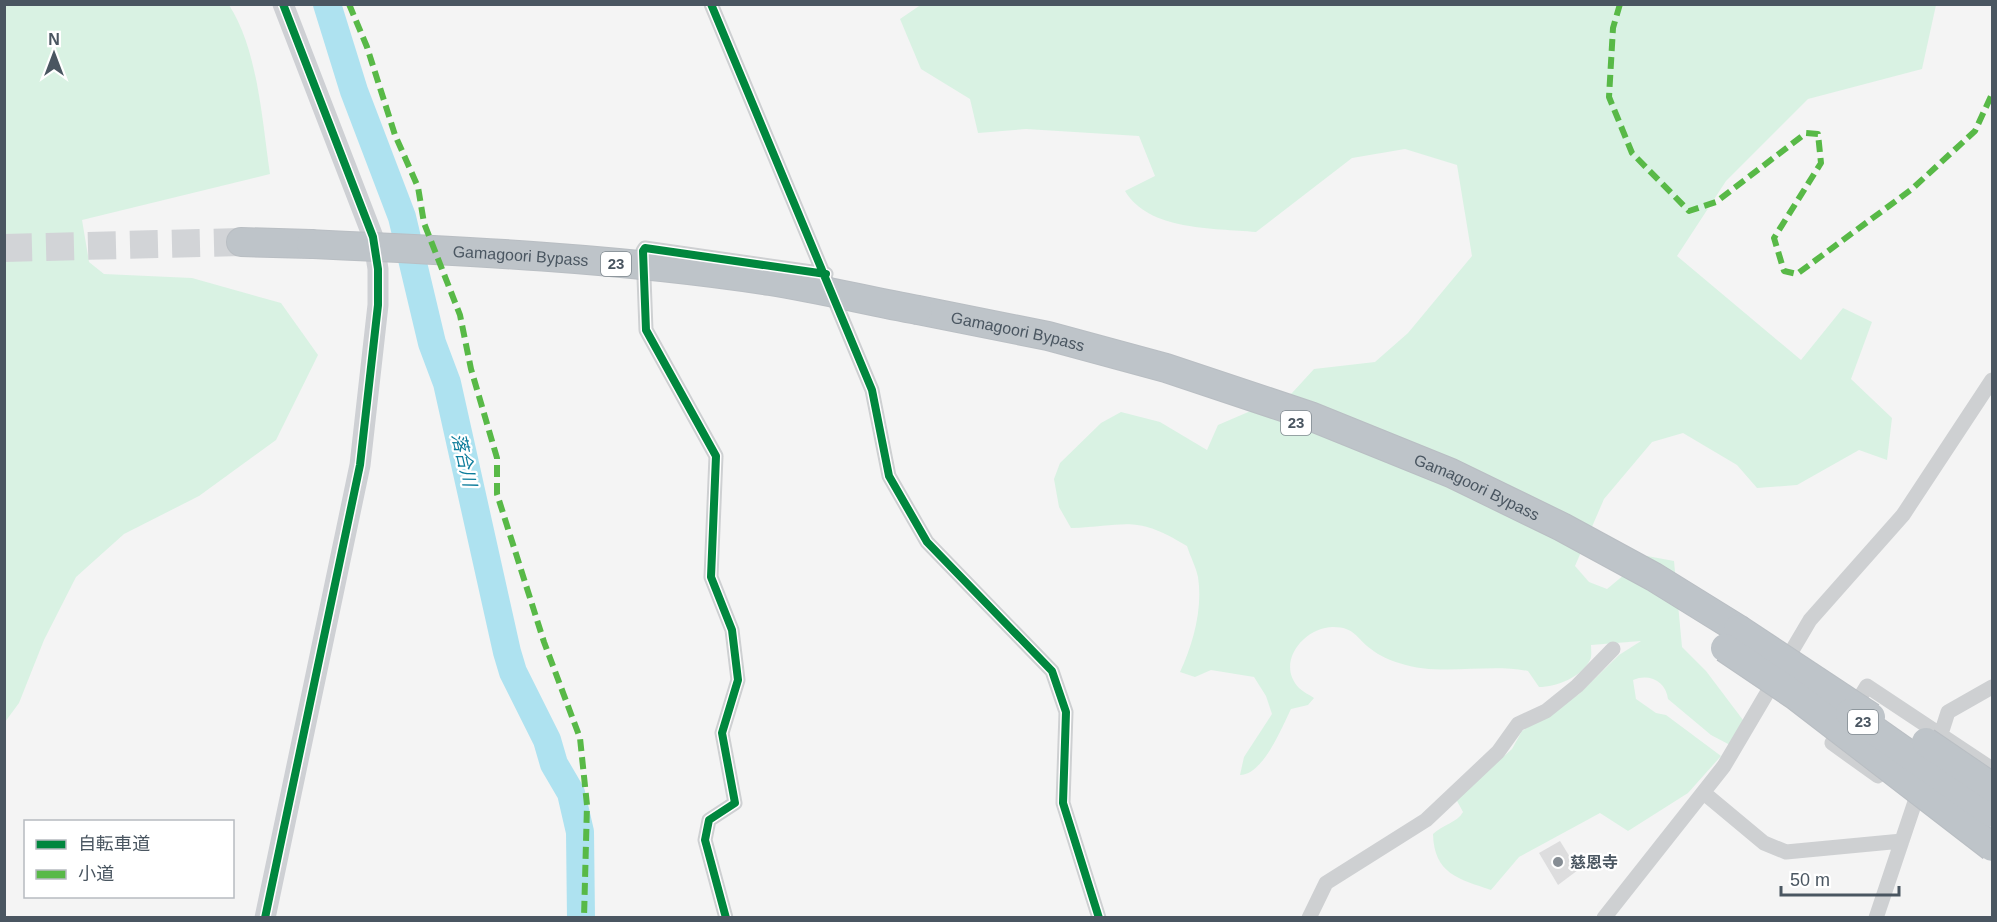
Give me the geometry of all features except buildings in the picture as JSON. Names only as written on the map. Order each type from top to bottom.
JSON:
[{"type":"highway","name":"Gamagoori Bypass","points":[[241,248],[497,253],[666,268],[771,281],[1060,351],[1162,379],[1309,428],[1450,485],[1735,633]]},
{"type":"highway","name":"Gamagoori Bypass","points":[[917,315],[1069,342],[1166,368],[1310,416],[1451,473],[1562,527],[1654,577],[1735,633]]},
{"type":"highway","points":[[1735,633],[1992,787]]},
{"type":"highway","points":[[1735,633],[1796,696],[1992,855]]},
{"type":"highway","name":"23","points":[[1735,633],[1923,751],[1992,800]]},
{"type":"highway","name":"23","points":[[1735,633],[1992,813]]},
{"type":"street","points":[[265,918],[360,465],[378,305],[378,269],[373,237],[283,4]]},
{"type":"street","points":[[711,4],[826,274],[872,390],[889,476],[927,542],[1053,671],[1066,712],[1064,803],[1099,918]]},
{"type":"street","points":[[726,918],[705,840],[709,820],[735,803],[722,733],[738,680],[732,630],[711,577],[716,456],[646,330],[643,251],[645,248],[826,274]]},
{"type":"street","points":[[1604,918],[1704,794],[1724,766],[1810,620],[1903,515],[1992,380]]},
{"type":"street","points":[[1309,918],[1326,883],[1426,820],[1498,752],[1518,724],[1546,711],[1577,686],[1613,649]]},
{"type":"street","points":[[1992,769],[1942,733],[1867,686],[1832,743],[1992,855]]},
{"type":"street","points":[[1876,918],[1914,802],[1942,733],[1948,712],[1992,687]]},
{"type":"street","points":[[1704,794],[1764,843],[1786,852],[1902,841]]},
{"type":"green space","points":[[5,4],[229,5],[239,23],[253,64],[270,174],[82,220],[89,262],[104,274],[192,278],[281,303],[318,355],[276,440],[199,496],[124,534],[76,577],[44,640],[19,703],[5,722]]},
{"type":"green space","points":[[922,4],[1936,5],[1922,69],[1808,99],[1726,181],[1677,256],[1801,360],[1843,308],[1872,322],[1851,379],[1892,418],[1887,460],[1859,450],[1797,485],[1757,488],[1737,465],[1683,433],[1652,442],[1604,499],[1575,566],[1589,582],[1607,589],[1647,556],[1674,561],[1682,647],[1706,671],[1743,720],[1730,745],[1711,735],[1668,699],[1664,687],[1656,680],[1645,677],[1633,680],[1636,699],[1656,713],[1666,715],[1721,756],[1688,793],[1628,831],[1600,813],[1519,857],[1491,890],[1459,878],[1450,873],[1438,858],[1433,834],[1463,812],[1456,799],[1512,749],[1522,731],[1579,694],[1619,655],[1641,641],[1591,645],[1591,658],[1575,676],[1560,683],[1539,687],[1528,671],[1496,668],[1431,669],[1396,662],[1374,651],[1351,631],[1340,627],[1322,629],[1312,633],[1296,648],[1290,668],[1292,678],[1299,688],[1314,698],[1308,705],[1291,709],[1264,759],[1248,773],[1240,775],[1244,757],[1272,714],[1266,696],[1254,677],[1211,670],[1195,677],[1180,672],[1193,638],[1199,601],[1198,577],[1187,546],[1155,529],[1130,524],[1071,528],[1059,507],[1054,479],[1060,463],[1101,423],[1121,412],[1160,422],[1207,450],[1218,425],[1292,393],[1314,369],[1375,362],[1408,333],[1472,256],[1457,165],[1405,149],[1352,158],[1256,232],[1202,228],[1166,220],[1150,214],[1136,204],[1125,191],[1155,176],[1139,136],[1026,129],[978,133],[970,99],[921,69],[900,19]]},
{"type":"waterway","name":"落合川","points":[[327,4],[354,91],[402,217],[432,343],[447,383],[513,672],[547,740],[554,764],[571,793],[580,832],[581,918]]},
{"type":"tunnel","points":[[4,248],[241,242]]},
{"type":"marked path","points":[[349,4],[367,47],[395,135],[418,187],[424,223],[460,315],[471,369],[497,458],[497,494],[544,642],[580,738],[587,805],[584,918]]},
{"type":"marked path","points":[[1620,4],[1613,28],[1609,97],[1632,153],[1689,211],[1716,202],[1806,133],[1818,134],[1821,163],[1774,238],[1784,271],[1797,274],[1912,189],[1975,131],[1992,94]]},
{"type":"cycle path","points":[[265,918],[360,465],[378,305],[378,269],[373,237],[283,4]]},
{"type":"cycle path","points":[[711,4],[872,390],[889,476],[927,542],[1052,671],[1066,712],[1063,803],[1099,918]]},
{"type":"cycle path","points":[[726,918],[705,840],[709,820],[735,803],[722,733],[738,680],[732,630],[711,577],[716,456],[646,330],[643,251],[645,248],[826,274]]},
{"type":"place","name":"慈恩寺","points":[[1558,862]]}]
